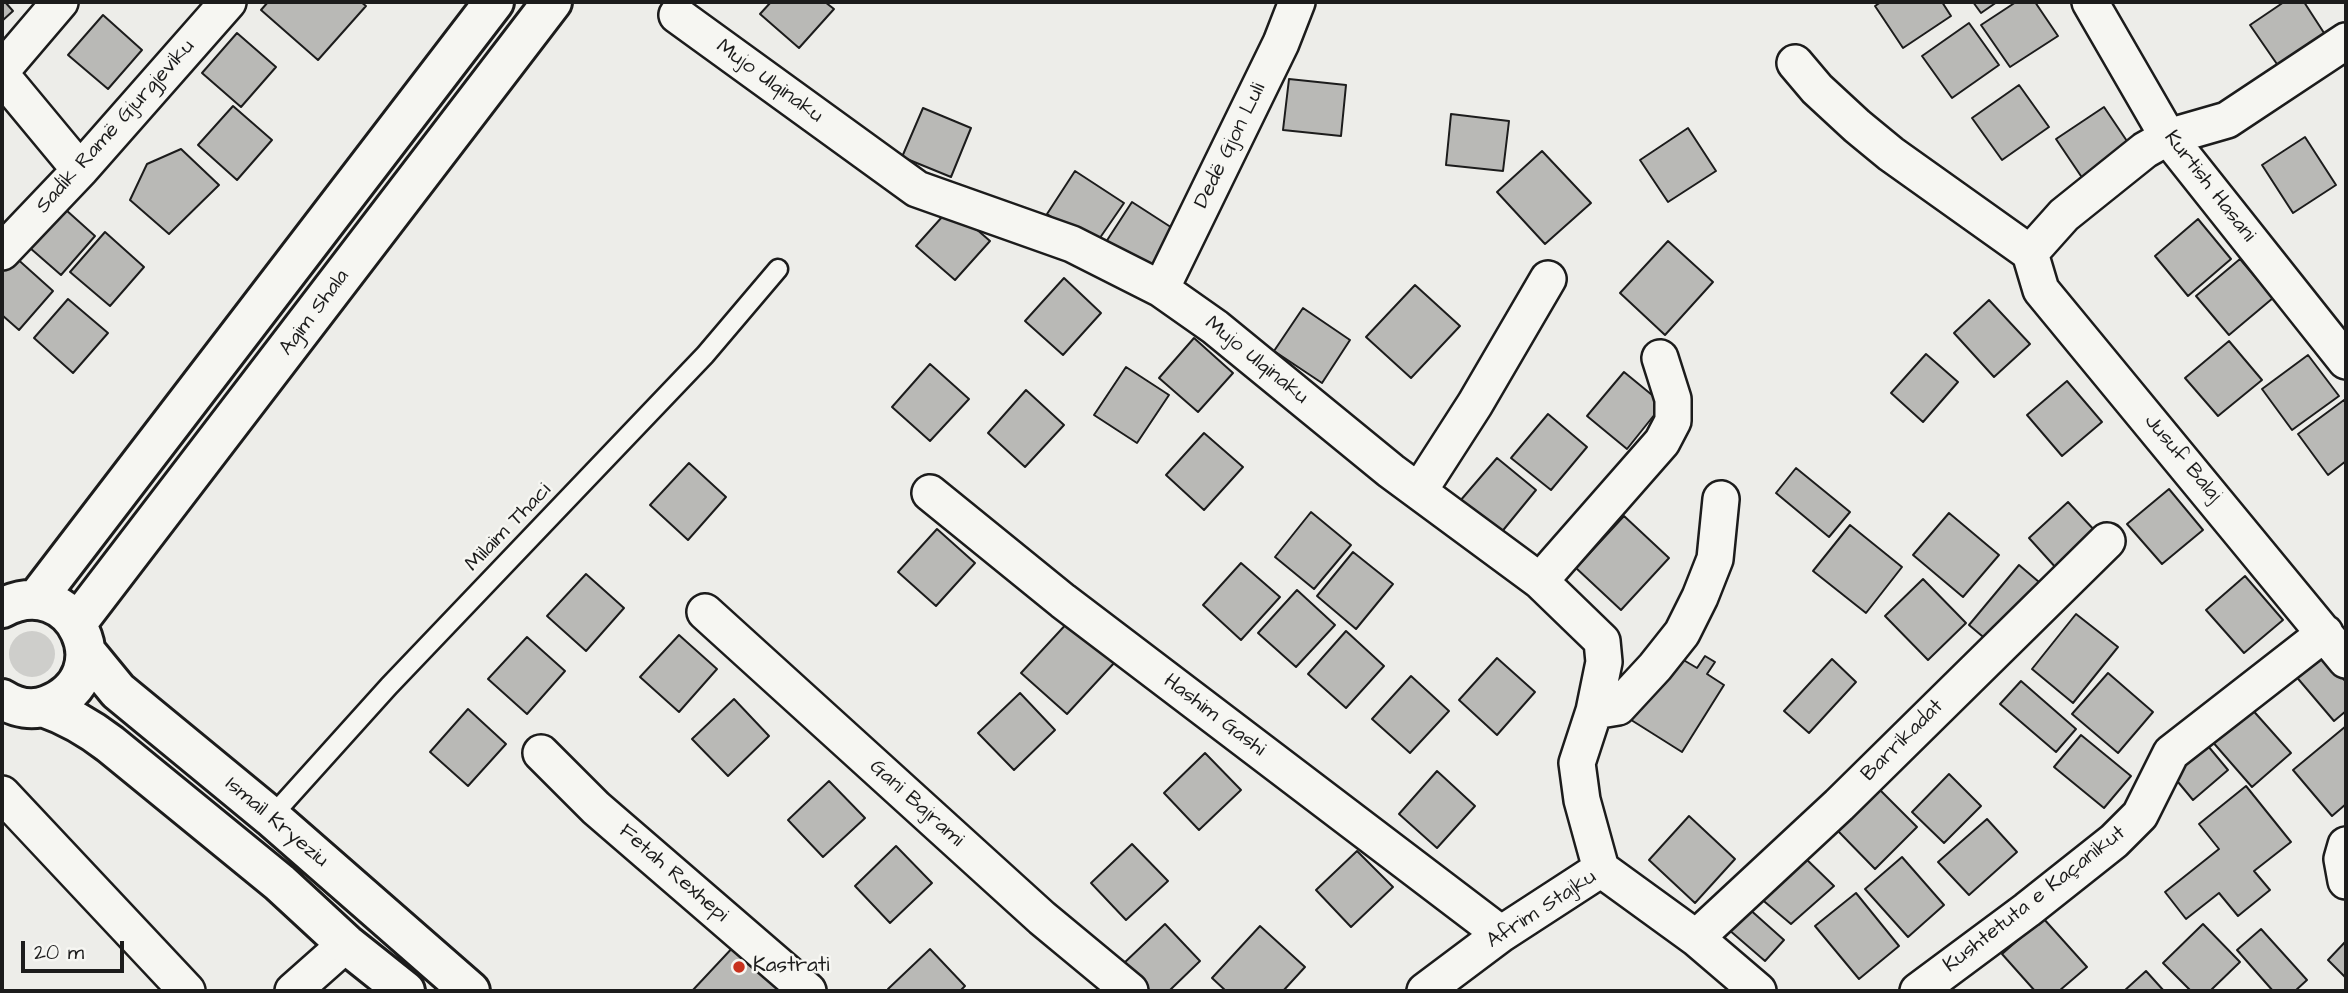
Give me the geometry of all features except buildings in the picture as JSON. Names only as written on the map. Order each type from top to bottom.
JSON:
[{"type":"main road","points":[[15,601],[494,2]]},
{"type":"main road","name":"Agim Shala","points":[[81,638],[552,2]]},
{"type":"main road","name":"Ismail Kryeziu","points":[[15,601],[52,603],[66,612],[118,691],[271,817],[470,991]]},
{"type":"main road","points":[[43,707],[60,700],[74,688],[83,671],[81,638]]},
{"type":"main road","name":"Ismail Kryeziu","points":[[2,699],[25,708],[43,707],[66,715],[102,738],[280,883],[346,944],[405,991]]},
{"type":"street","points":[[2,70],[60,2]]},
{"type":"street","name":"Sadik Ramë Gjurgjeviku","points":[[2,252],[80,170],[228,2]]},
{"type":"street","name":"Dedë Gjon Luli","points":[[1161,289],[1281,43],[1297,2]]},
{"type":"street","name":"Kurtish Hasani","points":[[2090,2],[2168,137],[2346,361]]},
{"type":"street","name":"Mujo Ulqinaku","points":[[677,15],[917,189],[1072,244],[1161,289],[1215,327],[1419,491],[1540,581],[1602,641],[1604,662],[1594,711],[1577,763],[1582,800],[1601,869]]},
{"type":"street","points":[[1796,63],[1816,89],[1866,133],[2029,253],[2064,215],[2145,150],[2168,137],[2227,120],[2346,41]]},
{"type":"street","points":[[2,76],[80,170]]},
{"type":"street","name":"Jusuf Balaj","points":[[2029,253],[2041,290],[2346,660]]},
{"type":"street","points":[[1419,491],[1475,404],[1548,279]]},
{"type":"street","points":[[1540,581],[1662,442],[1674,421],[1674,399],[1660,358]]},
{"type":"street","name":"Hashim Gashi","points":[[930,493],[1063,601],[1501,934]]},
{"type":"street","points":[[1594,711],[1618,707],[1682,633],[1715,559],[1721,499]]},
{"type":"street","name":"Barrikadat","points":[[1696,938],[1839,805],[2107,541]]},
{"type":"street","name":"Gani Bajrami","points":[[705,612],[1042,918],[1130,991]]},
{"type":"street","name":"Kushtetuta e Kaçanikut","points":[[1919,991],[2114,841],[2140,815],[2171,753],[2325,633]]},
{"type":"street","name":"Fetah Rexhepi","points":[[541,753],[596,808],[808,991]]},
{"type":"street","points":[[2,794],[187,991]]},
{"type":"street","points":[[2346,845],[2342,859],[2346,881]]},
{"type":"street","name":"Afrim Stajku","points":[[1425,991],[1501,934],[1601,869],[1696,938],[1758,991]]},
{"type":"street","points":[[293,991],[346,944]]},
{"type":"lane","name":"Milaim Thaci","points":[[271,817],[389,686],[705,355],[778,269]]},
{"type":"shaded area","points":[[32,631],[48,638],[55,654],[48,670],[32,677],[16,670],[9,654],[16,638]]},
{"type":"place","name":"Kastrati","points":[[739,967]]}]
